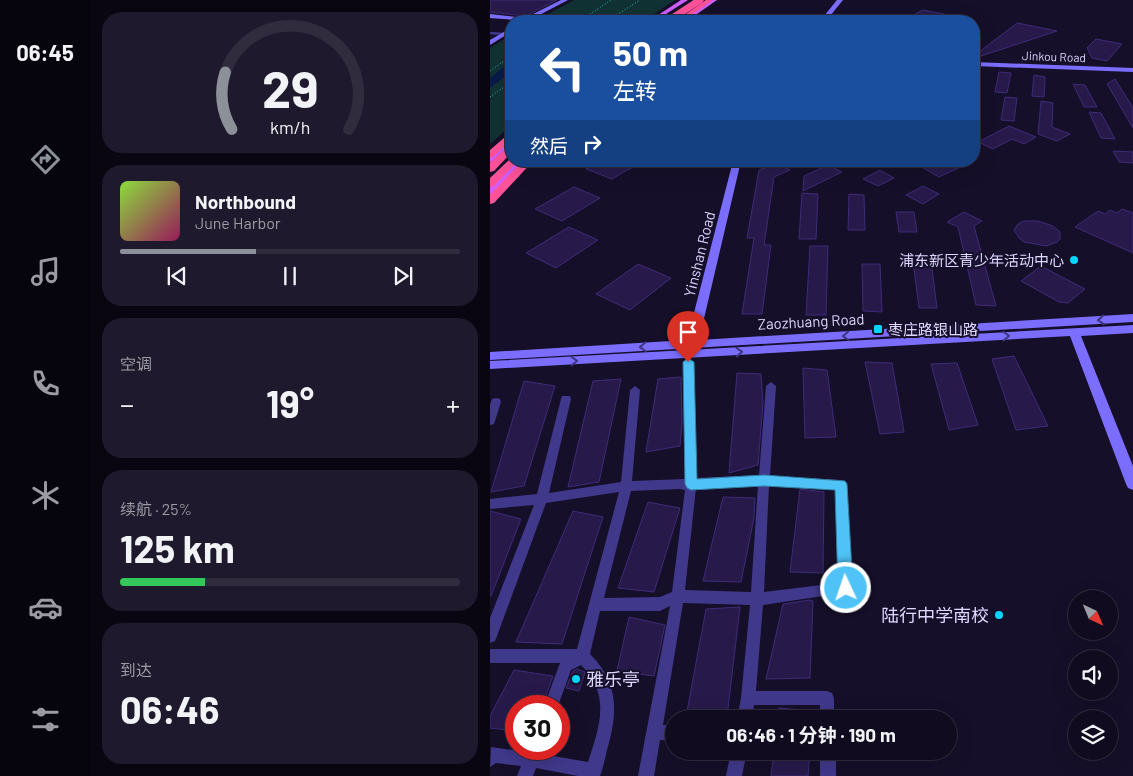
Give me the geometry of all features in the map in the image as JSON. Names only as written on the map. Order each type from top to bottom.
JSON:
[{"type":"highway","points":[[677,15],[700,0]]},
{"type":"highway","points":[[688,15],[710,0]]},
{"type":"highway","points":[[490,155],[505,141]]},
{"type":"highway","points":[[490,169],[505,155]]},
{"type":"highway","points":[[490,184],[507,167]]},
{"type":"highway","points":[[490,200],[522,167]]},
{"type":"main road","points":[[661,15],[685,0]]},
{"type":"main road","points":[[672,15],[693,0]]},
{"type":"main road","points":[[693,15],[714,0]]},
{"type":"main road","points":[[490,161],[505,147]]},
{"type":"main road","points":[[490,192],[515,167]]},
{"type":"street","points":[[536,15],[564,0]]},
{"type":"street","points":[[828,15],[840,0]]},
{"type":"street","points":[[490,16],[505,18]]},
{"type":"street","points":[[490,43],[504,34]]},
{"type":"street","name":"Jinkou Road","points":[[980,64],[1133,70]]},
{"type":"street","name":"Yinshan Road","points":[[690,354],[736,167]]},
{"type":"street","name":"Zaozhuang Road","points":[[490,365],[690,354],[1071,327],[1133,318]]},
{"type":"street","points":[[1071,327],[1133,484]]},
{"type":"street","name":"Zaozhuang Road","points":[[1071,327],[1133,328]]},
{"type":"street","points":[[646,776],[678,596],[691,484],[690,354]]},
{"type":"street","name":"Zaozhuang Road","points":[[490,356],[690,354]]},
{"type":"street","points":[[746,710],[757,599],[770,386]]},
{"type":"street","points":[[555,695],[566,665],[582,656],[626,486],[636,390]]},
{"type":"street","points":[[490,636],[542,499],[566,399]]},
{"type":"street","points":[[490,421],[496,402]]},
{"type":"street","points":[[490,504],[542,499],[626,486],[764,480],[841,484],[846,588],[757,599],[678,596],[660,604],[595,605]]},
{"type":"street","points":[[490,656],[582,656],[594,666],[608,696],[608,721],[593,774],[552,760]]},
{"type":"street","points":[[748,698],[827,698],[827,710]]},
{"type":"street","points":[[654,732],[665,733]]},
{"type":"street","points":[[490,759],[491,755],[505,755]]},
{"type":"street","points":[[525,776],[532,760]]},
{"type":"street","points":[[734,776],[737,760]]},
{"type":"street","points":[[828,760],[828,776]]},
{"type":"lane","points":[[490,33],[504,34]]},
{"type":"path","points":[[589,15],[610,0]]},
{"type":"path","points":[[616,15],[640,0]]},
{"type":"path","points":[[490,71],[505,60]]},
{"type":"path","points":[[490,97],[505,86]]},
{"type":"green space","points":[[574,0],[675,0],[653,15],[546,15]]},
{"type":"green space","points":[[505,39],[505,131],[490,144],[490,48]]},
{"type":"water","points":[[505,66],[505,77],[490,88],[490,78]]},
{"type":"building","points":[[490,0],[557,0],[527,15],[490,12]]},
{"type":"building","points":[[923,10],[949,15],[913,15]]},
{"type":"building","points":[[1017,23],[1057,31],[980,56],[980,51]]},
{"type":"building","points":[[1096,39],[1122,44],[1107,61],[1092,58],[1087,48]]},
{"type":"building","points":[[999,72],[1011,73],[1007,93],[995,92]]},
{"type":"building","points":[[1034,75],[1045,77],[1044,97],[1032,96]]},
{"type":"building","points":[[1115,79],[1133,108],[1133,128],[1107,84]]},
{"type":"building","points":[[1073,84],[1085,85],[1097,107],[1084,107]]},
{"type":"building","points":[[1005,97],[1017,98],[1014,121],[1001,120]]},
{"type":"building","points":[[1041,101],[1053,103],[1052,127],[1070,134],[1057,141],[1038,134]]},
{"type":"building","points":[[1089,112],[1101,113],[1115,139],[1101,138]]},
{"type":"building","points":[[1009,126],[1036,137],[1024,144],[1012,139],[993,149],[980,143],[980,141]]},
{"type":"building","points":[[1113,151],[1133,152],[1133,163],[1119,162]]},
{"type":"building","points":[[590,167],[633,167],[612,179],[586,169]]},
{"type":"building","points":[[767,167],[784,167],[790,170],[774,177],[764,245],[771,245],[762,314],[742,314],[754,238],[747,238],[759,170]]},
{"type":"building","points":[[824,167],[832,167],[842,172],[803,191],[804,176]]},
{"type":"building","points":[[922,167],[960,167],[939,177]]},
{"type":"building","points":[[880,170],[894,178],[878,186],[863,179]]},
{"type":"building","points":[[923,186],[939,194],[923,204],[906,195]]},
{"type":"building","points":[[574,187],[600,198],[562,221],[535,209]]},
{"type":"building","points":[[802,193],[818,194],[816,239],[799,239]]},
{"type":"building","points":[[849,194],[864,195],[865,230],[848,230]]},
{"type":"building","points":[[1122,209],[1133,213],[1133,253],[1075,227],[1098,211],[1105,214],[1110,210],[1117,213]]},
{"type":"building","points":[[896,212],[914,212],[917,232],[899,232]]},
{"type":"building","points":[[964,212],[982,221],[974,226],[996,306],[976,305],[958,227],[947,222]]},
{"type":"building","points":[[1024,221],[1038,221],[1053,226],[1060,232],[1060,239],[1046,246],[1024,242],[1014,230],[1018,224]]},
{"type":"building","points":[[569,227],[598,240],[556,268],[526,253]]},
{"type":"building","points":[[810,246],[828,246],[826,315],[806,315]]},
{"type":"building","points":[[913,261],[931,261],[937,308],[919,308]]},
{"type":"building","points":[[638,264],[671,278],[630,310],[596,294]]},
{"type":"building","points":[[862,264],[880,264],[882,312],[863,311]]},
{"type":"building","points":[[1041,266],[1085,289],[1068,303],[1059,302],[1021,281]]},
{"type":"building","points":[[1014,356],[1048,426],[1016,430],[992,359]]},
{"type":"building","points":[[865,362],[892,363],[904,432],[880,434]]},
{"type":"building","points":[[957,363],[978,425],[949,430],[931,364]]},
{"type":"building","points":[[803,368],[827,370],[836,437],[805,438]]},
{"type":"building","points":[[737,373],[761,374],[763,403],[758,465],[729,473]]},
{"type":"building","points":[[681,377],[682,423],[680,446],[646,452],[658,379]]},
{"type":"building","points":[[621,379],[599,482],[568,487],[593,381]]},
{"type":"building","points":[[524,381],[555,386],[524,486],[491,492]]},
{"type":"building","points":[[800,489],[824,492],[823,573],[790,572]]},
{"type":"building","points":[[723,497],[755,498],[754,518],[741,582],[703,581]]},
{"type":"building","points":[[648,502],[680,508],[654,592],[618,588]]},
{"type":"building","points":[[490,511],[521,519],[491,596],[490,596]]},
{"type":"building","points":[[573,511],[603,517],[562,644],[516,642]]},
{"type":"building","points":[[813,601],[810,678],[766,679],[783,604]]},
{"type":"building","points":[[740,607],[728,710],[687,710],[706,609]]},
{"type":"building","points":[[629,617],[665,625],[654,676],[617,671]]},
{"type":"building","name":"雅乐亭","points":[[577,669],[585,672],[579,691],[566,688],[573,671]]},
{"type":"building","points":[[514,670],[553,676],[546,695],[505,695],[505,730],[490,728],[490,716]]},
{"type":"building","points":[[779,708],[802,710],[779,710]]},
{"type":"building","points":[[773,760],[809,760],[808,776],[771,776]]},
{"type":"place","name":"浦东新区青少年活动中心","points":[[1074,260]]},
{"type":"place","name":"枣庄路银山路","points":[[878,329]]},
{"type":"place","name":"陆行中学南校","points":[[999,615]]},
{"type":"place","name":"雅乐亭","points":[[576,679]]},
{"type":"route","points":[[688,362],[691,484],[764,480],[841,484],[846,588]]}]
